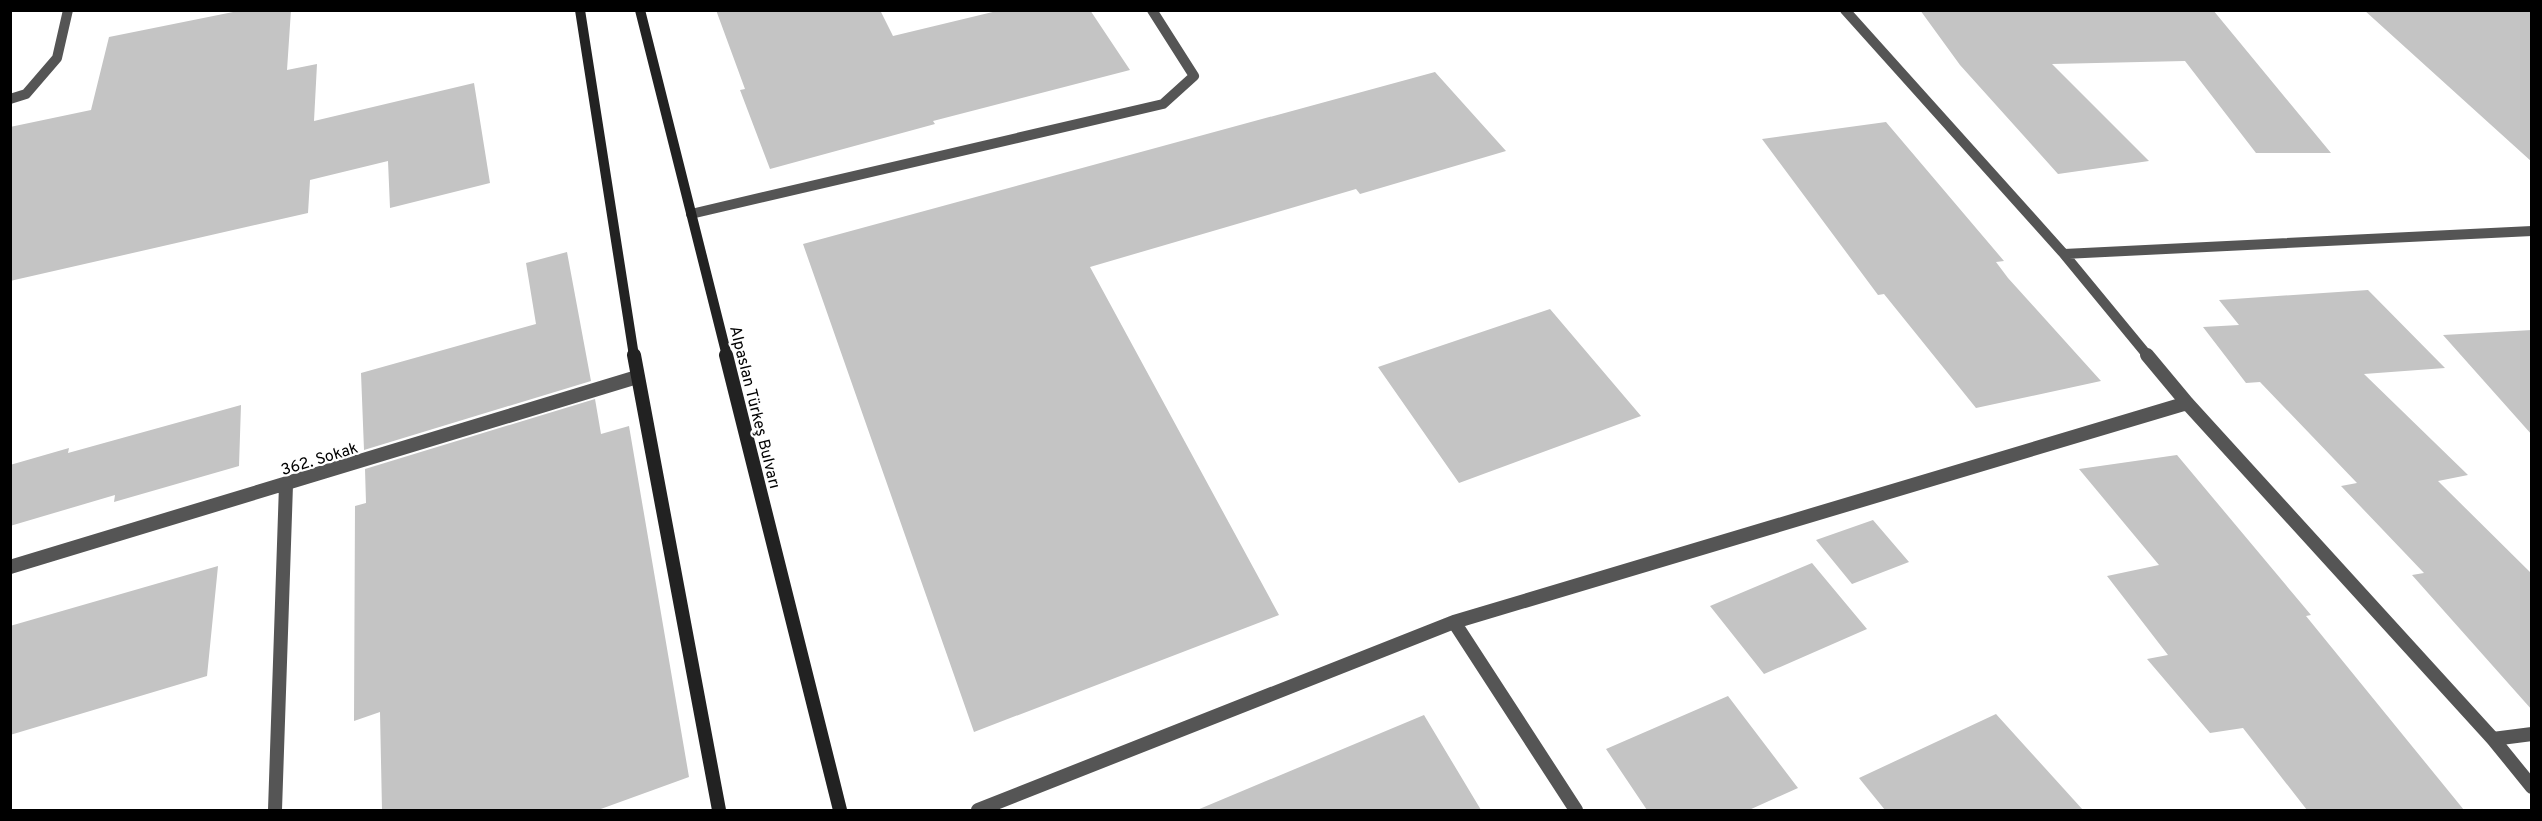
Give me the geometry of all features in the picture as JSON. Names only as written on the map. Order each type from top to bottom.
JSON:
[{"type":"main road","points":[[580,10],[637,377],[718,810]]},
{"type":"main road","name":"Alpaslan Türkeş Bulvarı","points":[[640,10],[840,810]]},
{"type":"street","points":[[10,99],[26,94],[57,58],[68,10]]},
{"type":"street","points":[[691,214],[1163,104],[1194,76],[1152,10]]},
{"type":"street","points":[[1845,10],[2064,254],[2187,403],[2493,739],[2532,787]]},
{"type":"street","points":[[2064,254],[2532,231]]},
{"type":"street","name":"362. Sokak","points":[[10,567],[637,377]]},
{"type":"street","points":[[978,810],[1454,621],[2187,403]]},
{"type":"street","points":[[275,810],[286,485]]},
{"type":"street","points":[[1454,621],[1576,810]]},
{"type":"street","points":[[2493,739],[2532,734]]},
{"type":"building","points":[[243,10],[291,10],[287,70],[317,64],[314,121],[474,83],[490,183],[390,208],[388,161],[310,180],[308,213],[10,281],[10,127],[91,110],[109,37]]},
{"type":"building","points":[[716,10],[880,10],[893,36],[1001,10],[1090,10],[1130,70],[933,121],[935,124],[770,169],[740,90],[745,89]]},
{"type":"building","points":[[1920,10],[2213,10],[2331,153],[2256,153],[2185,61],[2052,64],[2149,161],[2058,174],[1960,65]]},
{"type":"building","points":[[2364,10],[2532,10],[2532,162]]},
{"type":"building","points":[[1435,72],[1506,151],[1360,194],[1356,189],[1090,267],[1279,615],[974,732],[803,244]]},
{"type":"building","points":[[1886,122],[2004,261],[1996,262],[2008,278],[2101,381],[1976,408],[1884,294],[1878,295],[1762,139]]},
{"type":"building","points":[[567,252],[591,381],[364,450],[361,373],[536,324],[526,263]]},
{"type":"building","points":[[2368,290],[2445,368],[2364,374],[2468,475],[2438,481],[2532,574],[2532,710],[2412,575],[2424,573],[2341,486],[2357,483],[2260,382],[2246,383],[2203,327],[2239,325],[2219,300]]},
{"type":"building","points":[[1550,309],[1641,416],[1459,483],[1378,367]]},
{"type":"building","points":[[2532,330],[2532,435],[2443,335]]},
{"type":"building","points":[[595,399],[601,434],[629,426],[689,777],[598,810],[382,810],[380,712],[354,721],[355,506],[366,503],[365,469]]},
{"type":"building","points":[[241,405],[239,466],[114,502],[115,495],[10,526],[10,465],[69,448],[68,453]]},
{"type":"building","points":[[2177,455],[2311,615],[2306,616],[2464,810],[2307,810],[2243,728],[2210,733],[2147,659],[2168,655],[2107,576],[2159,565],[2079,469]]},
{"type":"building","points":[[1873,520],[1909,562],[1852,584],[1816,540]]},
{"type":"building","points":[[1812,563],[1867,629],[1764,674],[1710,606]]},
{"type":"building","points":[[218,566],[207,676],[10,735],[10,626]]},
{"type":"building","points":[[1728,696],[1798,788],[1749,810],[1647,810],[1606,749]]},
{"type":"building","points":[[1996,714],[2083,810],[1885,810],[1859,778]]},
{"type":"building","points":[[1424,715],[1481,810],[1197,810]]}]
